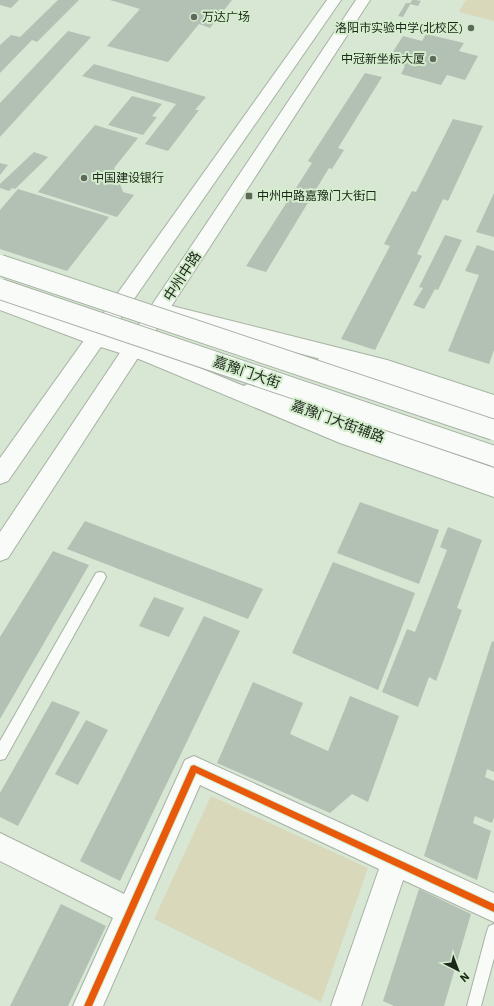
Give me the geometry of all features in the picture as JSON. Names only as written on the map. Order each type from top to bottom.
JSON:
[{"type":"main road","points":[[0,475],[334,0]]},
{"type":"main road","name":"中州中路","points":[[0,551],[363,0]]},
{"type":"main road","points":[[0,259],[124,300],[387,368],[494,403]]},
{"type":"main road","name":"嘉豫门大街","points":[[0,265],[494,430]]},
{"type":"main road","name":"嘉豫门大街","points":[[0,288],[494,456]]},
{"type":"main road","name":"嘉豫门大街辅路","points":[[0,303],[95,338],[134,349],[494,477]]},
{"type":"main road","points":[[160,310],[494,418]]},
{"type":"main road","points":[[134,349],[347,437],[494,488]]},
{"type":"main road","points":[[88,1006],[194,769],[494,908]]},
{"type":"main road","points":[[0,847],[130,912]]},
{"type":"main road","points":[[346,1006],[395,862]]},
{"type":"lane","points":[[0,754],[100,577]]},
{"type":"lane","points":[[474,1006],[494,931]]},
{"type":"shaded area","points":[[466,0],[494,0],[494,21],[459,12]]},
{"type":"shaded area","points":[[211,796],[368,868],[321,1002],[154,919]]},
{"type":"building","points":[[0,0],[19,0],[11,8],[0,5]]},
{"type":"building","points":[[58,0],[79,0],[37,42],[32,40],[0,73],[0,45],[11,35],[20,37]]},
{"type":"building","points":[[110,0],[232,0],[210,28],[199,24],[168,62],[107,46],[140,9]]},
{"type":"building","points":[[412,0],[421,1],[418,6],[410,4]]},
{"type":"building","points":[[406,3],[411,3],[403,17],[398,16]]},
{"type":"building","points":[[68,31],[91,37],[0,137],[0,103]]},
{"type":"building","name":"中冠新坐标大厦","points":[[426,34],[464,43],[459,51],[478,56],[465,80],[447,75],[441,85],[401,74],[405,66],[387,61],[403,36],[422,41]]},
{"type":"building","points":[[94,64],[206,97],[195,110],[199,110],[168,151],[145,144],[176,104],[82,76]]},
{"type":"building","points":[[365,73],[382,77],[338,148],[344,150],[332,169],[329,168],[266,272],[246,266],[312,163],[308,161]]},
{"type":"building","points":[[132,96],[162,104],[152,116],[157,117],[143,135],[108,125]]},
{"type":"building","points":[[453,119],[483,126],[448,201],[443,199],[417,254],[422,256],[375,350],[341,339],[390,246],[384,244],[412,191],[416,192]]},
{"type":"building","name":"中国建设银行","points":[[95,125],[138,138],[114,168],[123,192],[134,195],[117,217],[38,192]]},
{"type":"building","points":[[34,152],[48,157],[15,189],[12,188],[9,191],[0,188],[0,184]]},
{"type":"building","points":[[0,163],[8,165],[0,175]]},
{"type":"building","points":[[18,189],[109,217],[67,271],[0,249],[0,210]]},
{"type":"building","points":[[494,193],[494,237],[476,232]]},
{"type":"building","points":[[445,235],[462,240],[438,290],[435,289],[424,309],[413,305],[423,288],[419,287]]},
{"type":"building","points":[[477,245],[494,251],[494,350],[489,364],[448,351],[479,275],[465,271]]},
{"type":"building","points":[[360,502],[439,530],[419,584],[337,553]]},
{"type":"building","points":[[85,521],[263,589],[248,619],[67,549]]},
{"type":"building","points":[[448,527],[482,540],[457,608],[462,610],[436,681],[429,677],[418,707],[382,692],[407,629],[415,632],[447,550],[440,547]]},
{"type":"building","points":[[53,551],[89,565],[0,719],[0,637]]},
{"type":"building","points":[[333,562],[415,593],[378,690],[292,653]]},
{"type":"building","points":[[154,597],[184,608],[169,637],[139,626]]},
{"type":"building","points":[[204,616],[240,631],[120,881],[80,861]]},
{"type":"building","points":[[492,641],[494,642],[494,772],[487,769],[485,777],[494,781],[494,817],[492,823],[475,816],[473,823],[491,831],[477,880],[424,856]]},
{"type":"building","points":[[253,682],[303,703],[290,734],[328,751],[350,696],[399,716],[368,802],[352,794],[330,813],[217,763]]},
{"type":"building","points":[[52,701],[80,712],[18,826],[0,817],[0,793]]},
{"type":"building","points":[[86,720],[108,730],[78,785],[55,774]]},
{"type":"building","points":[[419,889],[471,914],[444,1006],[394,1006],[383,1001]]},
{"type":"building","points":[[61,904],[106,926],[68,1006],[10,1006]]},
{"type":"cycle path","points":[[88,1006],[194,769],[494,908]]},
{"type":"place","name":"万达广场","points":[[194,17]]},
{"type":"place","name":"洛阳市实验中学(北校区)","points":[[471,28]]},
{"type":"place","name":"中冠新坐标大厦","points":[[433,59]]},
{"type":"place","name":"中国建设银行","points":[[84,178]]},
{"type":"place","name":"中州中路嘉豫门大街口","points":[[249,196]]}]
